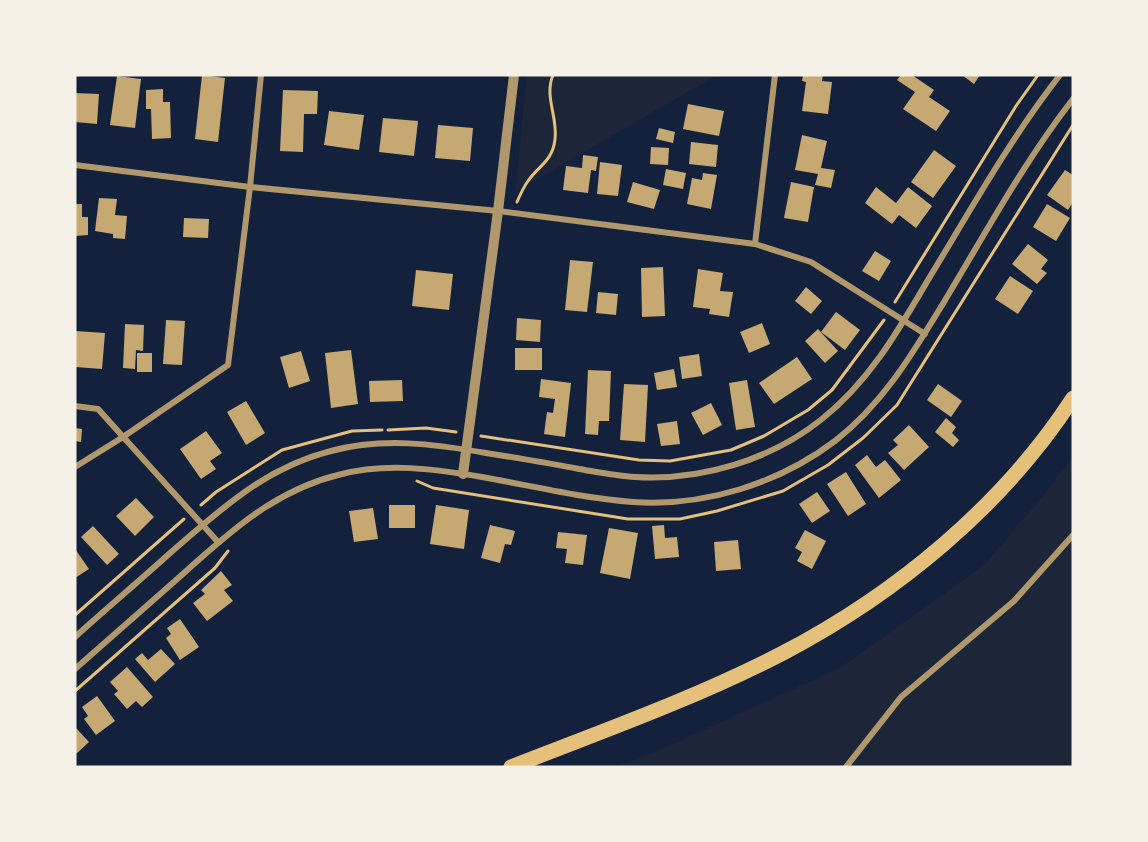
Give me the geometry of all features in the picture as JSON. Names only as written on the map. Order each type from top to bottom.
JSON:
[{"type":"highway","points":[[511,767],[741,673],[783,652],[864,604],[901,578],[970,520],[1007,484],[1038,447],[1073,398]]},
{"type":"street","points":[[75,467],[228,365],[261,75]]},
{"type":"street","points":[[464,474],[514,75]]},
{"type":"street","points":[[755,244],[775,75]]},
{"type":"street","points":[[75,637],[227,504],[273,473],[301,460],[332,451],[365,444],[400,442],[468,450],[634,477],[682,475],[735,464],[778,448],[802,434],[834,409],[876,364],[1023,125],[1060,75]]},
{"type":"street","points":[[75,669],[242,523],[285,495],[310,483],[338,474],[400,467],[464,474],[633,502],[685,500],[715,495],[742,488],[790,470],[836,440],[884,394],[911,356],[1038,148],[1073,99]]},
{"type":"street","points":[[75,165],[250,187],[498,211],[755,244],[810,262],[924,334]]},
{"type":"street","points":[[75,406],[98,409],[218,542]]},
{"type":"street","points":[[846,767],[901,697],[1014,601],[1073,536]]},
{"type":"path","points":[[515,213],[528,180],[545,164],[555,140],[549,93],[553,75]]},
{"type":"path","points":[[75,615],[216,492],[282,450],[352,432],[426,428],[639,460],[670,461],[731,450],[764,436],[808,410],[832,390],[879,328],[1016,106],[1038,75]]},
{"type":"path","points":[[415,480],[433,488],[628,519],[680,519],[783,492],[828,465],[863,438],[897,405],[1073,125]]},
{"type":"path","points":[[75,691],[215,568],[231,548]]},
{"type":"shaded area","points":[[527,75],[717,75],[515,192]]},
{"type":"shaded area","points":[[1073,457],[1073,767],[616,767],[668,746],[840,668],[984,565]]},
{"type":"building","points":[[202,75],[225,78],[218,142],[195,139]]},
{"type":"building","points":[[803,75],[823,75],[822,81],[832,82],[828,114],[802,111],[806,82],[802,81]]},
{"type":"building","points":[[901,75],[912,75],[934,90],[929,97],[950,111],[936,131],[903,109],[915,92],[897,80]]},
{"type":"building","points":[[962,75],[980,75],[974,84]]},
{"type":"building","points":[[117,76],[141,79],[135,128],[110,125]]},
{"type":"building","points":[[163,89],[163,102],[170,102],[171,138],[152,139],[151,109],[146,109],[146,90]]},
{"type":"building","points":[[283,90],[318,91],[317,114],[304,114],[303,152],[280,151]]},
{"type":"building","points":[[75,93],[99,94],[97,124],[75,122]]},
{"type":"building","points":[[688,104],[724,111],[719,136],[683,129]]},
{"type":"building","points":[[329,111],[364,115],[359,150],[324,145]]},
{"type":"building","points":[[383,118],[418,121],[414,156],[379,152]]},
{"type":"building","points":[[438,125],[473,128],[470,161],[435,158]]},
{"type":"building","points":[[659,128],[675,132],[673,143],[656,139]]},
{"type":"building","points":[[802,135],[827,141],[821,168],[835,170],[831,188],[815,185],[818,174],[795,170]]},
{"type":"building","points":[[691,142],[718,145],[716,167],[689,164]]},
{"type":"building","points":[[651,147],[669,148],[668,165],[650,164]]},
{"type":"building","points":[[934,150],[956,166],[933,198],[911,182]]},
{"type":"building","points":[[583,155],[598,157],[596,171],[591,170],[588,193],[563,190],[566,166],[582,168]]},
{"type":"building","points":[[600,162],[622,165],[618,196],[597,194]]},
{"type":"building","points":[[666,169],[686,173],[683,189],[663,185]]},
{"type":"building","points":[[1065,170],[1073,175],[1073,202],[1068,210],[1047,195]]},
{"type":"building","points":[[703,173],[717,175],[711,209],[687,204],[692,178],[702,180]]},
{"type":"building","points":[[633,182],[660,190],[654,209],[627,202]]},
{"type":"building","points":[[791,182],[814,187],[808,222],[784,218]]},
{"type":"building","points":[[876,187],[896,203],[908,187],[932,206],[916,228],[899,215],[892,224],[865,203]]},
{"type":"building","points":[[99,198],[117,199],[115,215],[127,216],[125,239],[113,238],[113,234],[95,231]]},
{"type":"building","points":[[75,204],[82,204],[82,217],[88,217],[88,235],[75,236]]},
{"type":"building","points":[[1047,204],[1070,218],[1056,241],[1033,227]]},
{"type":"building","points":[[184,218],[209,219],[208,238],[183,237]]},
{"type":"building","points":[[1028,244],[1048,260],[1041,269],[1047,273],[1037,284],[1012,264]]},
{"type":"building","points":[[875,251],[891,261],[879,281],[862,271]]},
{"type":"building","points":[[570,260],[593,262],[587,312],[565,310]]},
{"type":"building","points":[[663,267],[665,316],[642,317],[641,268]]},
{"type":"building","points":[[698,269],[723,273],[720,291],[733,292],[729,317],[709,314],[710,309],[693,307]]},
{"type":"building","points":[[416,270],[453,274],[449,310],[412,306]]},
{"type":"building","points":[[1010,276],[1033,291],[1018,314],[995,299]]},
{"type":"building","points":[[806,287],[822,301],[811,314],[795,301]]},
{"type":"building","points":[[598,292],[618,294],[616,315],[596,313]]},
{"type":"building","points":[[836,312],[860,330],[845,350],[821,332]]},
{"type":"building","points":[[517,318],[541,320],[540,342],[516,340]]},
{"type":"building","points":[[166,320],[185,321],[182,365],[163,364]]},
{"type":"building","points":[[762,323],[770,344],[749,353],[740,332]]},
{"type":"building","points":[[125,324],[144,325],[143,351],[136,350],[135,369],[123,368]]},
{"type":"building","points":[[818,329],[838,351],[825,363],[805,341]]},
{"type":"building","points":[[75,331],[105,333],[102,369],[75,367]]},
{"type":"building","points":[[515,348],[542,348],[542,370],[515,370]]},
{"type":"building","points":[[351,350],[358,404],[331,408],[325,353]]},
{"type":"building","points":[[301,351],[310,381],[289,388],[280,357]]},
{"type":"building","points":[[137,353],[152,353],[152,372],[137,372]]},
{"type":"building","points":[[699,354],[702,376],[682,379],[679,357]]},
{"type":"building","points":[[797,357],[812,379],[774,404],[759,383]]},
{"type":"building","points":[[674,369],[677,387],[657,390],[654,373]]},
{"type":"building","points":[[588,370],[611,371],[609,421],[599,421],[598,435],[585,434]]},
{"type":"building","points":[[541,379],[571,383],[565,437],[544,434],[547,412],[553,413],[555,399],[539,397]]},
{"type":"building","points":[[402,380],[403,401],[370,402],[369,381]]},
{"type":"building","points":[[747,380],[755,427],[736,430],[729,383]]},
{"type":"building","points":[[624,384],[648,385],[645,442],[620,440]]},
{"type":"building","points":[[938,384],[962,401],[951,417],[927,400]]},
{"type":"building","points":[[246,401],[265,433],[246,445],[227,412]]},
{"type":"building","points":[[711,403],[722,425],[703,435],[691,413]]},
{"type":"building","points":[[946,418],[956,427],[952,433],[959,440],[953,447],[935,432]]},
{"type":"building","points":[[677,421],[680,444],[661,446],[657,424]]},
{"type":"building","points":[[909,425],[929,447],[904,470],[888,453],[898,445],[893,440]]},
{"type":"building","points":[[75,428],[82,429],[81,442],[75,441]]},
{"type":"building","points":[[206,431],[222,453],[210,461],[216,469],[201,479],[180,449]]},
{"type":"building","points":[[867,455],[876,467],[885,460],[901,480],[879,498],[855,465]]},
{"type":"building","points":[[846,472],[866,504],[848,516],[827,484]]},
{"type":"building","points":[[817,492],[830,511],[812,523],[799,504]]},
{"type":"building","points":[[136,498],[154,517],[135,536],[116,516]]},
{"type":"building","points":[[389,505],[415,505],[415,528],[389,528]]},
{"type":"building","points":[[436,505],[469,510],[464,549],[430,544]]},
{"type":"building","points":[[373,508],[378,539],[354,542],[349,511]]},
{"type":"building","points":[[490,525],[515,531],[511,545],[505,544],[500,563],[481,558]]},
{"type":"building","points":[[664,525],[665,538],[677,537],[679,557],[655,559],[652,526]]},
{"type":"building","points":[[93,526],[119,554],[107,565],[81,537]]},
{"type":"building","points":[[609,528],[638,533],[630,579],[600,573]]},
{"type":"building","points":[[805,530],[826,541],[812,569],[797,561],[802,552],[795,548]]},
{"type":"building","points":[[558,532],[587,535],[583,565],[565,563],[567,549],[556,548]]},
{"type":"building","points":[[738,540],[741,569],[716,571],[714,542]]},
{"type":"building","points":[[75,549],[89,569],[75,578]]},
{"type":"building","points":[[221,571],[232,585],[224,590],[233,601],[207,621],[193,603],[205,594],[201,590]]},
{"type":"building","points":[[180,619],[199,647],[180,660],[166,638],[171,634],[167,628]]},
{"type":"building","points":[[161,649],[175,664],[155,682],[135,659],[142,653],[148,660]]},
{"type":"building","points":[[127,667],[153,697],[142,707],[136,701],[127,709],[114,694],[118,691],[110,682]]},
{"type":"building","points":[[97,696],[115,721],[96,735],[84,719],[88,716],[82,707]]},
{"type":"building","points":[[75,727],[89,742],[75,755]]}]
